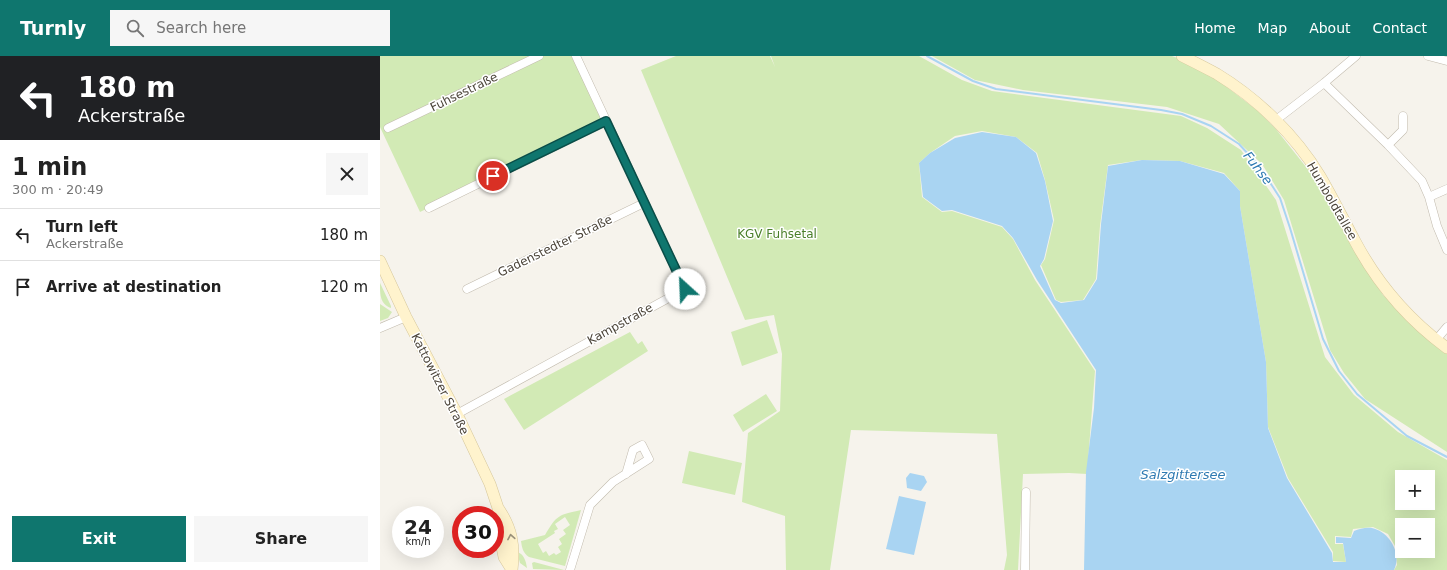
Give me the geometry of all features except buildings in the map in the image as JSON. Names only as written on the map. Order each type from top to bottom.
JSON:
[{"type":"street","name":"Fuhsestraße","points":[[388,128],[539,56]]},
{"type":"street","name":"Kampstraße","points":[[457,414],[685,289],[576,56]]},
{"type":"street","name":"Humboldtallee","points":[[1182,56],[1217,74],[1247,95],[1276,120],[1300,148],[1320,176],[1356,245],[1373,272],[1408,314],[1447,348]]},
{"type":"street","points":[[1276,120],[1356,56]]},
{"type":"street","points":[[1428,56],[1447,61]]},
{"type":"street","points":[[1324,83],[1388,145],[1422,181],[1429,197],[1437,226],[1447,250]]},
{"type":"street","points":[[1388,145],[1403,130],[1403,116]]},
{"type":"street","points":[[429,208],[606,121]]},
{"type":"street","points":[[1429,197],[1447,189]]},
{"type":"street","name":"Gadenstedter Straße","points":[[467,289],[644,203]]},
{"type":"street","name":"Kattowitzer Straße","points":[[380,261],[406,316],[457,414],[490,484],[498,508],[506,520],[510,530],[514,554],[512,570]]},
{"type":"street","points":[[380,328],[406,316]]},
{"type":"street","points":[[1436,340],[1447,327]]},
{"type":"street","points":[[570,570],[590,505],[613,482],[626,474]]},
{"type":"street","points":[[1025,570],[1026,492]]},
{"type":"green space","points":[[380,56],[576,56],[606,121],[420,212],[380,127]]},
{"type":"green space","name":"KGV Fuhsetal","points":[[676,56],[770,56],[775,67],[771,56],[919,56],[962,80],[992,91],[1181,116],[1207,128],[1241,150],[1276,200],[1325,357],[1354,395],[1398,432],[1447,460],[1447,570],[1394,570],[1397,565],[1396,558],[1435,558],[1435,518],[1395,518],[1395,546],[1388,534],[1373,527],[1353,529],[1351,537],[1335,536],[1335,544],[1343,544],[1346,562],[1333,561],[1333,552],[1288,478],[1268,427],[1266,362],[1240,206],[1240,191],[1224,173],[1180,161],[1142,160],[1108,165],[1100,226],[1096,279],[1083,300],[1061,302],[1056,300],[1041,265],[1045,259],[1054,220],[1037,153],[1016,137],[982,131],[955,136],[930,153],[919,163],[922,197],[942,212],[952,211],[1002,227],[1013,239],[1035,280],[1095,371],[1087,474],[1023,474],[1018,570],[1004,570],[1007,555],[997,434],[851,430],[830,570],[786,570],[785,516],[742,502],[748,433],[780,411],[782,354],[774,315],[745,320],[641,70]]},
{"type":"green space","points":[[932,56],[1172,56],[1201,67],[1258,111],[1275,128],[1314,177],[1351,245],[1383,295],[1432,343],[1447,353],[1447,452],[1365,399],[1344,373],[1330,350],[1284,200],[1262,164],[1219,124],[1167,107],[1023,90],[975,80]]},
{"type":"green space","points":[[380,283],[391,308],[385,304],[381,298]]},
{"type":"green space","points":[[380,304],[392,312],[388,318],[380,321]]},
{"type":"green space","points":[[767,320],[778,353],[742,366],[731,332]]},
{"type":"green space","points":[[630,332],[638,344],[642,341],[648,351],[524,430],[504,399]]},
{"type":"green space","points":[[766,394],[777,411],[743,432],[733,415]]},
{"type":"green space","points":[[689,451],[742,463],[735,495],[682,483]]},
{"type":"green space","points":[[581,510],[565,566],[529,557],[525,554],[521,541],[545,535],[552,523],[559,517]],"holes":[[[565,517],[570,525],[563,530],[566,534],[559,539],[562,544],[558,547],[561,552],[556,555],[554,553],[549,556],[546,551],[543,553],[538,544],[555,533],[554,531],[558,529],[555,524]]]},
{"type":"green space","points":[[517,552],[524,558],[527,568],[520,563]]},
{"type":"green space","points":[[534,562],[564,570],[533,569],[532,563]]},
{"type":"water","name":"Salzgittersee","points":[[982,132],[1016,137],[1036,153],[1045,181],[1053,221],[1044,259],[1040,266],[1055,300],[1061,303],[1084,300],[1097,279],[1101,224],[1108,166],[1142,160],[1180,161],[1224,174],[1240,191],[1240,206],[1266,362],[1268,428],[1287,478],[1332,553],[1333,562],[1346,562],[1343,543],[1336,543],[1336,537],[1351,538],[1354,531],[1363,528],[1372,528],[1384,534],[1393,544],[1396,558],[1394,570],[1084,570],[1086,472],[1094,408],[1096,370],[1037,280],[1013,238],[1002,226],[952,210],[942,211],[923,197],[919,163],[930,153],[955,138]]},
{"type":"water","points":[[910,473],[924,476],[927,482],[921,491],[907,488],[906,478]]},
{"type":"water","points":[[899,496],[926,502],[914,555],[886,549]]},
{"type":"waterway","name":"Fuhse","points":[[927,56],[973,81],[996,89],[1182,114],[1211,126],[1239,144],[1260,167],[1280,198],[1323,339],[1339,371],[1357,394],[1407,436],[1447,457]]},
{"type":"route","points":[[493,176],[606,121],[685,289]]}]
